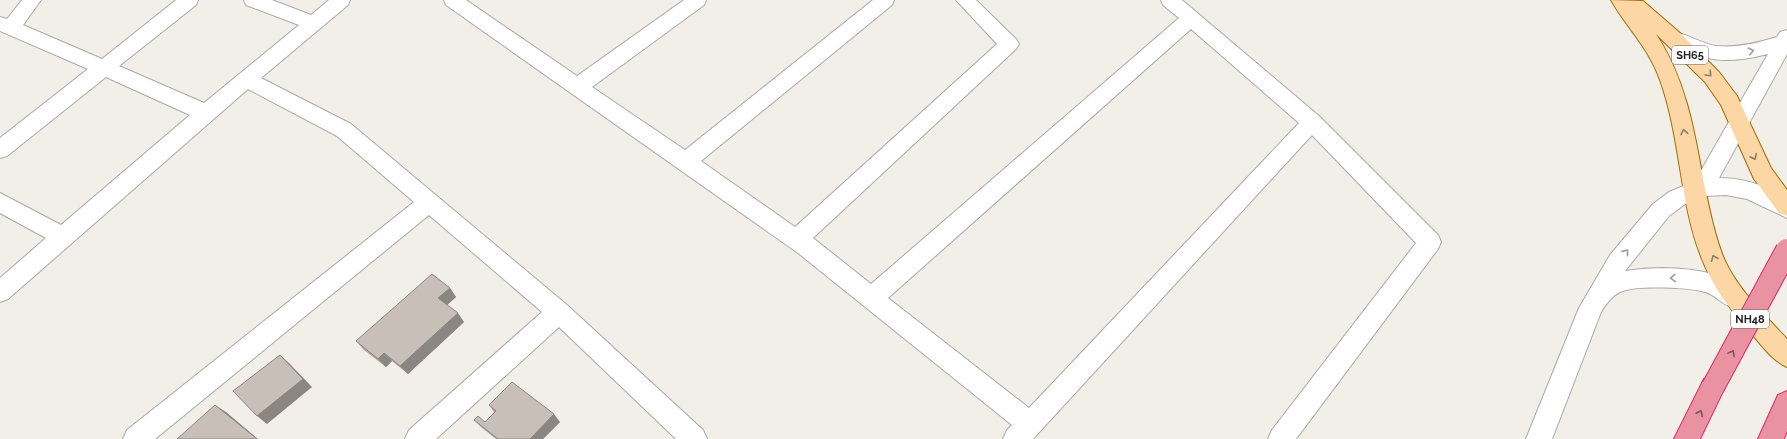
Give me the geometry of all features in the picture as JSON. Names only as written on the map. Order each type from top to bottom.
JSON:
[{"type":"highway","name":"NH48","points":[[1687,439],[1713,387],[1787,250]]},
{"type":"main road","points":[[1620,0],[1642,28],[1664,66],[1684,130],[1710,248],[1721,275],[1735,298],[1787,356]]},
{"type":"main road","name":"SH65","points":[[1630,0],[1673,38],[1712,77],[1730,101],[1762,173],[1787,208]]},
{"type":"street","points":[[32,0],[5,25],[105,67],[206,113]]},
{"type":"street","points":[[0,150],[189,0]]},
{"type":"street","points":[[253,0],[313,24]]},
{"type":"street","points":[[0,292],[206,113],[341,0]]},
{"type":"street","points":[[453,0],[797,239],[872,298],[1023,431],[1312,122]]},
{"type":"street","points":[[578,87],[697,0]]},
{"type":"street","points":[[685,162],[885,0]]},
{"type":"street","points":[[797,239],[1009,44],[965,0]]},
{"type":"street","points":[[1170,0],[1312,122],[1430,242],[1280,439]]},
{"type":"street","points":[[872,298],[1191,18]]},
{"type":"street","points":[[1673,38],[1691,47],[1708,52],[1728,54],[1748,52],[1785,40]]},
{"type":"street","points":[[1698,189],[1785,40]]},
{"type":"street","points":[[247,79],[344,130],[560,312],[694,439]]},
{"type":"street","points":[[1539,439],[1591,308],[1618,262],[1660,210],[1677,198],[1698,189],[1721,186],[1756,192],[1773,199],[1787,208]]},
{"type":"street","points":[[0,202],[63,237]]},
{"type":"street","points":[[136,439],[429,203]]},
{"type":"street","points":[[1598,296],[1608,287],[1618,282],[1630,280],[1684,278],[1705,282],[1721,288],[1735,298]]},
{"type":"street","points":[[418,439],[560,312]]},
{"type":"building","points":[[432,274],[450,288],[438,298],[458,313],[400,366],[384,353],[378,359],[356,341]]},
{"type":"building","points":[[280,355],[303,379],[257,416],[233,391]]},
{"type":"building","points":[[512,382],[554,414],[530,439],[498,439],[474,420],[478,416],[485,422],[496,411],[489,405]]},
{"type":"building","points":[[215,405],[257,439],[177,439]]}]
